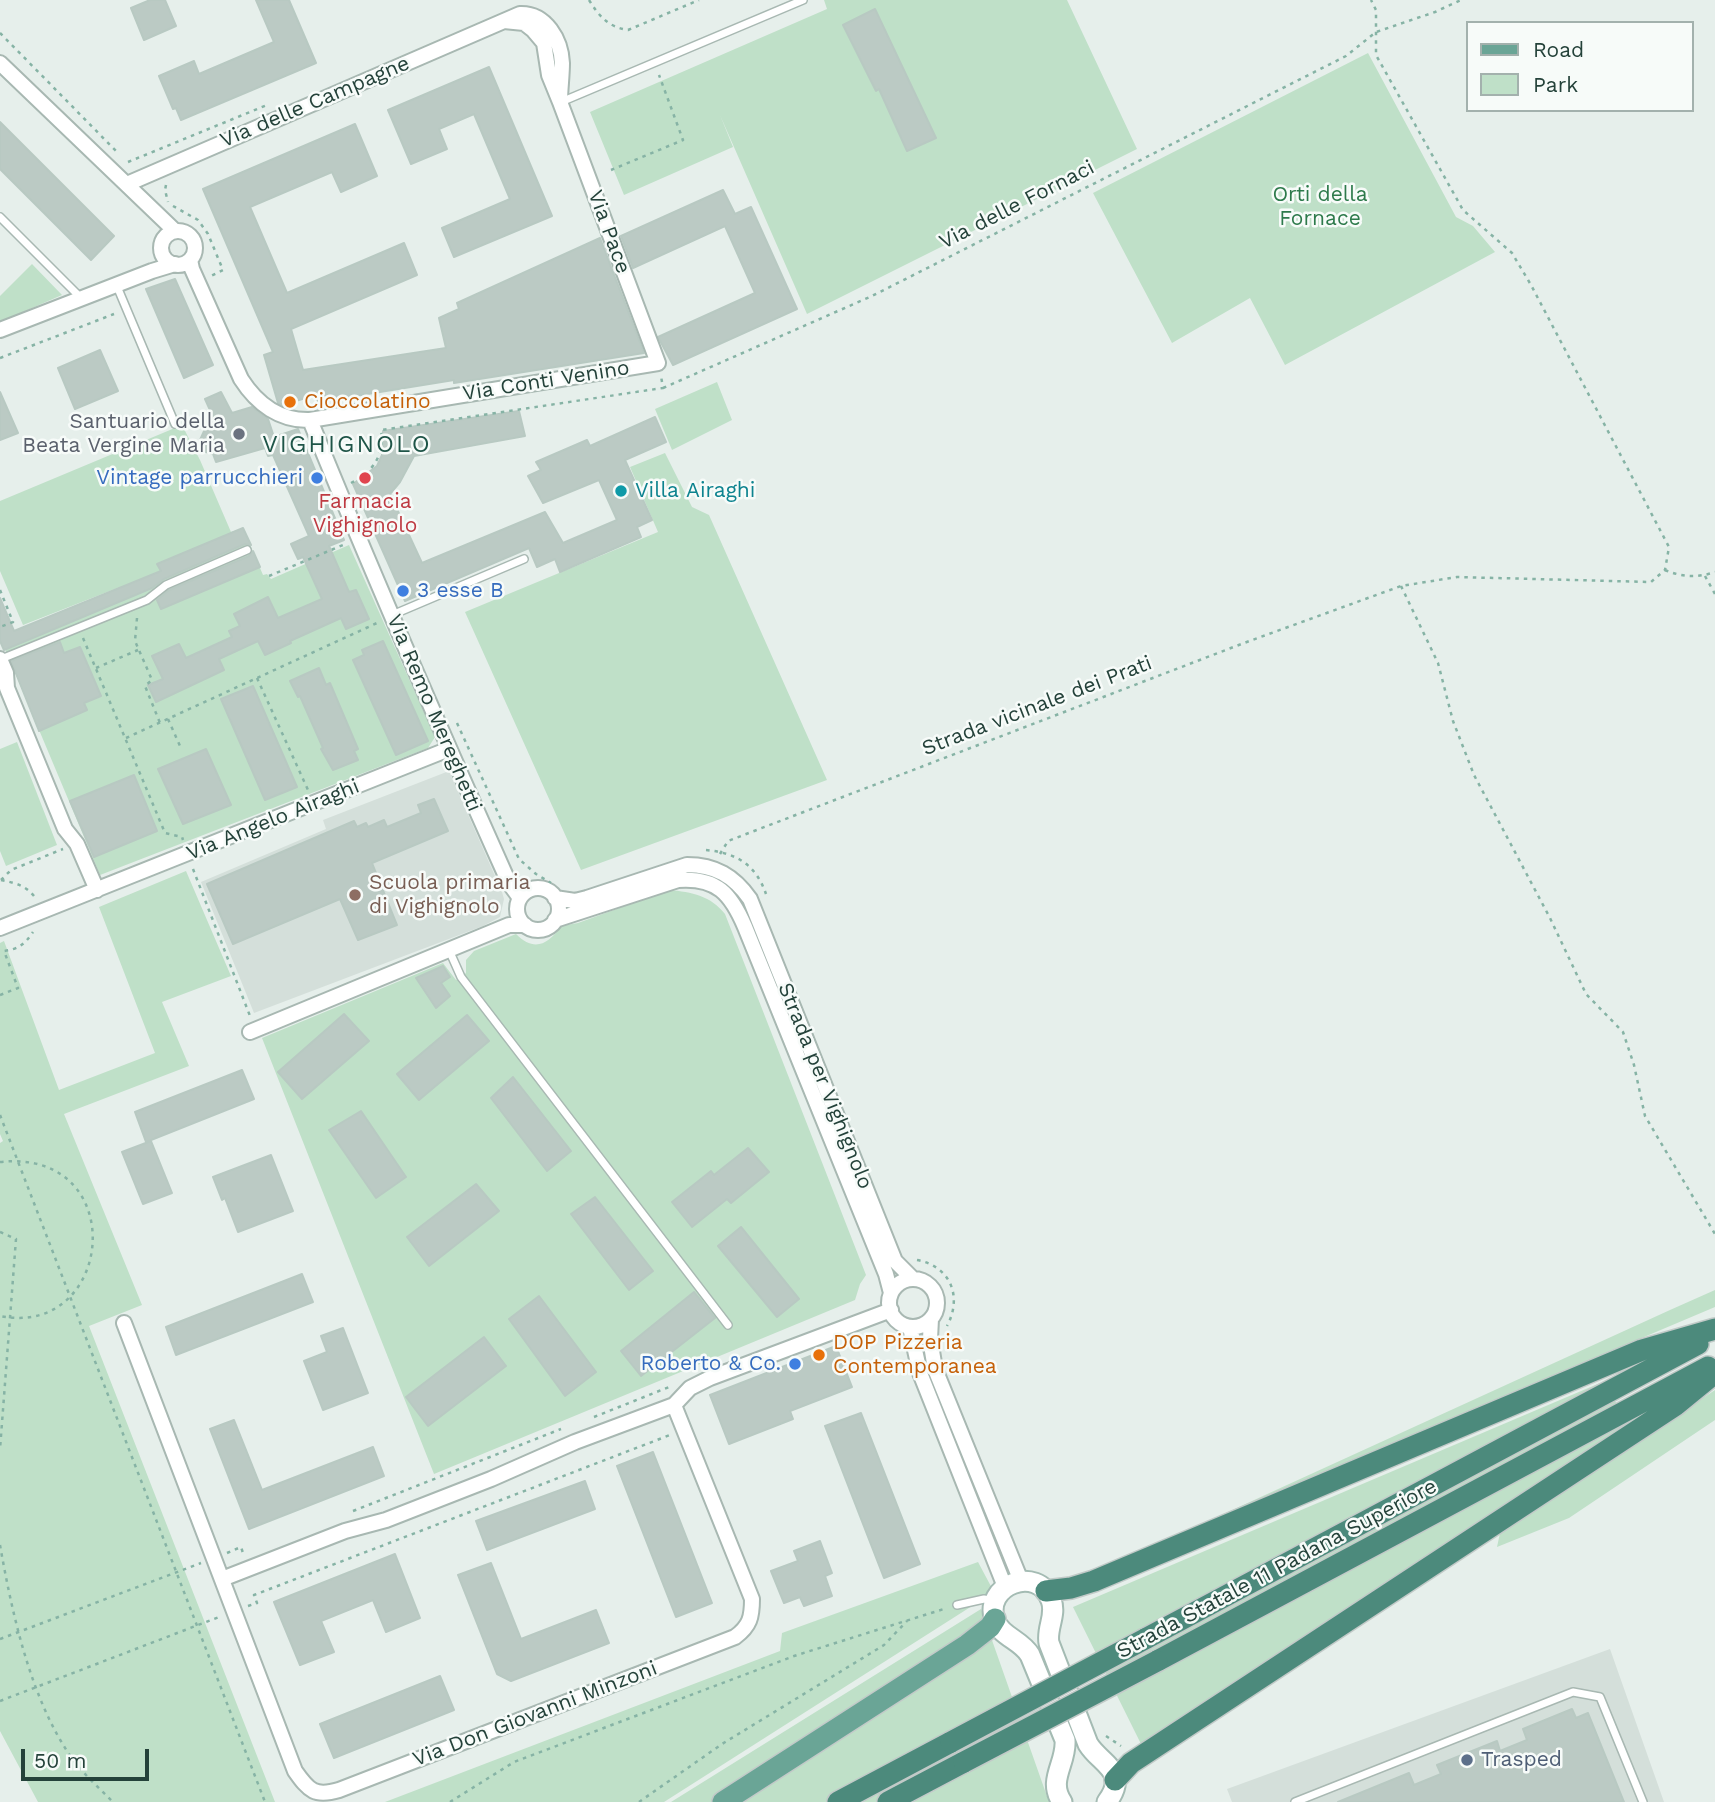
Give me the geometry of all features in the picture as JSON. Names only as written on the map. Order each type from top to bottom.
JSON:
[{"type":"highway","points":[[1046,1591],[1071,1588],[1094,1581],[1642,1350],[1715,1329]]},
{"type":"highway","name":"Strada Statale 11 Padana Superiore","points":[[838,1802],[1715,1335]]},
{"type":"highway","name":"Strada Statale 11 Padana Superiore","points":[[888,1802],[1715,1363]]},
{"type":"highway","points":[[1115,1780],[1131,1763],[1676,1405],[1715,1373]]},
{"type":"main road","points":[[723,1802],[967,1645],[985,1631],[1004,1597],[1034,1583],[1046,1591],[1052,1602],[1053,1610],[1047,1633],[1049,1643],[1088,1744],[1096,1755],[1108,1764],[1115,1780],[1108,1802]]},
{"type":"main road","points":[[1004,1597],[1000,1630],[1025,1646],[1065,1740],[1066,1751],[1055,1782],[1062,1802]]},
{"type":"street","name":"Via Pace","points":[[504,21],[524,23],[544,43],[549,75],[658,363]]},
{"type":"street","name":"Via delle Campagne","points":[[127,184],[504,21]]},
{"type":"street","points":[[0,63],[157,213],[171,233]]},
{"type":"street","points":[[171,233],[187,233],[194,241],[195,252],[190,269]]},
{"type":"street","points":[[152,271],[162,253],[162,245],[171,233]]},
{"type":"street","points":[[162,253],[167,260],[190,269]]},
{"type":"street","points":[[0,330],[152,271],[190,269]]},
{"type":"street","name":"Via Conti Venino","points":[[190,269],[246,387],[284,418],[310,419],[658,363]]},
{"type":"street","name":"Via Remo Mereghetti","points":[[310,419],[358,540],[449,749],[509,883],[520,892]]},
{"type":"street","points":[[0,659],[6,673],[7,688],[65,829],[77,844],[97,890]]},
{"type":"street","name":"Via Angelo Airaghi","points":[[0,928],[449,749]]},
{"type":"street","points":[[517,921],[520,892],[538,888],[557,891],[575,901],[687,865],[713,868]]},
{"type":"street","name":"Strada per Vighignolo","points":[[713,868],[723,872],[743,888],[750,900],[894,1261],[913,1279]]},
{"type":"street","name":"Strada per Vighignolo","points":[[555,920],[678,880],[690,879],[708,883],[730,898],[818,1107],[886,1274],[891,1293]]},
{"type":"street","points":[[253,1030],[517,921],[538,930],[546,928],[555,920],[559,909],[557,891]]},
{"type":"street","points":[[931,1319],[923,1325],[910,1326],[895,1319],[891,1310],[891,1293],[901,1282],[913,1279],[925,1282],[934,1290],[937,1304],[931,1319],[930,1339],[935,1369],[1004,1597]]},
{"type":"street","points":[[222,1579],[345,1531],[386,1520],[491,1479],[575,1442],[674,1405],[690,1388],[710,1378],[891,1310]]},
{"type":"street","name":"Via Don Giovanni Minzoni","points":[[124,1323],[295,1771],[304,1784],[316,1793],[326,1794],[735,1637],[748,1627],[752,1616],[752,1599],[674,1405]]},
{"type":"street","points":[[910,1326],[920,1373],[1004,1597]]},
{"type":"lane","points":[[560,102],[803,0]]},
{"type":"lane","points":[[0,217],[81,298]]},
{"type":"lane","points":[[116,284],[175,424]]},
{"type":"lane","points":[[0,659],[147,600],[166,585],[247,550]]},
{"type":"lane","points":[[392,615],[524,559]]},
{"type":"lane","points":[[449,949],[461,977],[728,1325]]},
{"type":"lane","points":[[957,1605],[1004,1597]]},
{"type":"lane","points":[[1295,1802],[1573,1692],[1601,1697],[1643,1802]]},
{"type":"path","points":[[589,0],[600,17],[620,29],[628,30],[699,0]]},
{"type":"path","points":[[1371,0],[1376,10],[1376,55],[1463,210],[1512,253],[1531,285],[1669,547],[1665,570],[1679,576],[1705,576],[1715,572]]},
{"type":"path","name":"Via delle Fornaci","points":[[351,484],[369,472],[377,462],[382,439],[381,430],[663,388],[872,296],[1346,56],[1376,32],[1461,0]]},
{"type":"path","points":[[0,33],[129,163],[272,103]]},
{"type":"path","points":[[611,170],[683,140],[655,64]]},
{"type":"path","points":[[167,181],[164,190],[169,204],[198,220],[208,234],[223,270],[190,269]]},
{"type":"path","points":[[0,358],[126,309]]},
{"type":"path","points":[[658,363],[663,388]]},
{"type":"path","points":[[269,576],[358,540]]},
{"type":"path","name":"Strada vicinale dei Prati","points":[[713,868],[728,841],[1218,653],[1401,586],[1457,577],[1651,582],[1665,570]]},
{"type":"path","points":[[1705,576],[1715,594]]},
{"type":"path","points":[[1401,586],[1438,663],[1453,721],[1474,775],[1550,918],[1586,994],[1623,1032],[1634,1065],[1645,1116],[1715,1234]]},
{"type":"path","points":[[0,590],[13,622],[0,626]]},
{"type":"path","points":[[134,605],[137,612],[135,641],[152,680],[145,686],[160,723]]},
{"type":"path","points":[[126,738],[392,615]]},
{"type":"path","points":[[79,628],[165,833],[182,837],[253,1030]]},
{"type":"path","points":[[96,668],[138,649]]},
{"type":"path","points":[[257,678],[310,793]]},
{"type":"path","points":[[168,719],[180,746]]},
{"type":"path","points":[[457,723],[519,859],[557,891]]},
{"type":"path","points":[[1,880],[11,870],[77,844]]},
{"type":"path","points":[[701,851],[709,849],[747,864],[759,875],[770,904]]},
{"type":"path","points":[[0,995],[18,988],[4,951],[25,944],[38,925],[45,922],[28,889],[20,884],[1,880]]},
{"type":"path","points":[[0,1115],[265,1802]]},
{"type":"path","points":[[0,1161],[19,1160],[42,1164],[62,1175],[79,1191],[90,1212],[94,1235],[92,1258],[84,1279],[69,1297],[52,1309],[33,1317],[12,1319],[0,1316]]},
{"type":"path","points":[[0,1232],[16,1239],[0,1449]]},
{"type":"path","points":[[908,1259],[934,1265],[946,1274],[953,1290],[953,1303],[952,1317],[944,1332]]},
{"type":"path","points":[[594,1417],[672,1386]]},
{"type":"path","points":[[0,1394],[5,1391]]},
{"type":"path","points":[[347,1513],[568,1427]]},
{"type":"path","points":[[0,1701],[257,1603],[254,1595],[684,1430]]},
{"type":"path","points":[[0,1545],[19,1632],[37,1687],[69,1755],[113,1802]]},
{"type":"path","points":[[0,1639],[240,1547],[243,1554]]},
{"type":"path","points":[[450,1802],[514,1762],[793,1656],[957,1605]]},
{"type":"path","points":[[639,1802],[722,1744],[884,1645],[907,1620]]},
{"type":"path","points":[[1100,1733],[1121,1746],[1131,1763]]},
{"type":"shaded area","name":"Scuola primaria di Vighignolo","points":[[449,771],[502,892],[504,899],[500,917],[483,926],[254,1013],[201,882],[326,829],[323,820]]},
{"type":"shaded area","points":[[1610,1649],[1664,1802],[1232,1802],[1227,1789]]},
{"type":"green space","points":[[824,0],[1067,0],[1137,149],[807,314],[720,115],[733,147],[624,195],[590,112],[827,9]]},
{"type":"green space","name":"Orti della Fornace","points":[[1368,53],[1456,217],[1473,226],[1495,252],[1285,365],[1250,298],[1172,343],[1093,193]]},
{"type":"green space","points":[[32,264],[62,295],[0,322],[0,296]]},
{"type":"green space","points":[[717,382],[732,420],[672,450],[655,409]]},
{"type":"green space","points":[[182,425],[231,532],[243,528],[263,575],[267,574],[271,579],[349,545],[435,737],[428,748],[100,875],[0,637],[120,587],[23,625],[0,571],[0,501]]},
{"type":"green space","points":[[665,453],[692,507],[709,515],[827,780],[581,870],[465,612],[658,532],[630,467]]},
{"type":"green space","points":[[17,742],[57,845],[6,866],[0,851],[0,749]]},
{"type":"green space","points":[[186,871],[231,976],[162,1002],[189,1066],[64,1114],[142,1305],[89,1326],[275,1802],[38,1802],[0,1731],[0,1143],[3,1141],[0,1134],[0,943],[4,941],[59,1090],[155,1053],[99,907]]},
{"type":"green space","points":[[669,890],[700,896],[714,903],[725,914],[866,1275],[855,1300],[434,1474],[262,1038],[443,963],[456,980],[466,973],[466,960],[474,951],[516,934],[529,943],[540,944],[551,938],[561,926],[578,923]]},
{"type":"green space","points":[[1715,1290],[1715,1307],[1195,1527],[1670,1310]]},
{"type":"green space","points":[[1600,1383],[1633,1423],[1142,1746],[1073,1607]]},
{"type":"green space","points":[[1715,1390],[1715,1420],[1569,1518],[1497,1547],[1500,1533]]},
{"type":"green space","points":[[978,1562],[994,1592],[664,1802],[385,1802],[780,1651],[782,1633]]},
{"type":"green space","points":[[981,1609],[1049,1802],[671,1802]]},
{"type":"building","points":[[150,0],[165,0],[176,26],[144,40],[131,8]]},
{"type":"building","points":[[256,0],[289,0],[316,63],[181,120],[176,108],[173,109],[159,76],[194,61],[199,74],[274,42]]},
{"type":"building","points":[[875,9],[936,138],[907,151],[879,89],[876,91],[843,25]]},
{"type":"building","points":[[489,67],[552,216],[454,257],[442,228],[510,199],[474,114],[439,129],[447,149],[411,164],[388,110]]},
{"type":"building","points":[[0,122],[114,236],[91,260],[0,169]]},
{"type":"building","points":[[355,124],[377,176],[341,192],[332,172],[250,207],[287,293],[404,243],[417,275],[291,329],[303,370],[446,348],[439,318],[459,309],[457,303],[600,238],[644,353],[318,402],[316,395],[282,405],[278,403],[264,355],[273,352],[203,189]]},
{"type":"building","points":[[723,190],[735,214],[751,207],[797,309],[673,365],[658,337],[755,293],[725,226],[633,268],[621,236]]},
{"type":"building","points":[[175,279],[213,365],[184,378],[146,289]]},
{"type":"building","points":[[100,350],[118,391],[75,409],[58,368]]},
{"type":"building","points":[[0,392],[18,433],[0,440]]},
{"type":"building","points":[[221,392],[232,413],[252,407],[268,419],[274,437],[298,429],[344,540],[329,546],[349,592],[356,590],[369,619],[346,629],[341,618],[265,655],[258,641],[219,659],[224,670],[156,702],[148,685],[163,679],[152,656],[179,644],[186,658],[232,637],[229,631],[240,626],[234,614],[268,597],[278,618],[322,599],[303,557],[298,559],[291,544],[309,536],[273,455],[268,456],[265,448],[216,462],[213,454],[200,447],[205,429],[203,422],[214,419],[205,399]]},
{"type":"building","points":[[519,411],[525,436],[414,456],[390,494],[422,563],[545,512],[563,543],[617,520],[599,480],[543,503],[528,476],[541,470],[536,462],[587,440],[590,446],[655,417],[666,442],[625,460],[652,520],[637,527],[641,537],[560,572],[555,559],[537,567],[529,548],[405,601],[353,484],[377,466],[382,455],[383,431]]},
{"type":"building","points":[[243,528],[251,545],[245,544],[164,579],[152,588],[4,650],[0,641],[0,598],[14,631],[161,571],[157,564]]},
{"type":"building","points":[[253,551],[260,567],[161,609],[157,600],[169,590],[249,556]]},
{"type":"building","points":[[383,641],[428,741],[396,755],[353,660],[364,655],[362,650]]},
{"type":"building","points":[[60,642],[64,653],[80,647],[101,696],[84,703],[87,710],[39,731],[11,661]]},
{"type":"building","points":[[319,668],[326,685],[330,683],[358,749],[354,751],[358,760],[333,770],[321,749],[323,748],[300,696],[298,697],[290,681]]},
{"type":"building","points":[[253,686],[297,787],[265,800],[221,699]]},
{"type":"building","points":[[206,749],[231,805],[183,824],[158,769]]},
{"type":"building","points":[[134,775],[157,831],[94,857],[70,801]]},
{"type":"building","points":[[434,799],[448,831],[372,863],[397,925],[358,940],[340,899],[233,944],[207,884],[354,821],[357,827],[366,823],[368,827],[384,820],[387,827],[421,813],[418,805]]},
{"type":"building","points":[[443,966],[450,977],[441,983],[450,996],[436,1008],[416,978]]},
{"type":"building","points":[[344,1014],[369,1041],[302,1099],[278,1072]]},
{"type":"building","points":[[467,1015],[489,1041],[419,1100],[397,1074]]},
{"type":"building","points":[[242,1070],[254,1099],[146,1142],[135,1112]]},
{"type":"building","points":[[513,1077],[571,1151],[547,1171],[491,1098]]},
{"type":"building","points":[[361,1111],[406,1177],[376,1198],[329,1130]]},
{"type":"building","points":[[151,1141],[172,1193],[143,1204],[122,1152]]},
{"type":"building","points":[[748,1148],[769,1172],[731,1203],[727,1199],[692,1227],[672,1202],[711,1171],[714,1175]]},
{"type":"building","points":[[271,1155],[293,1211],[238,1232],[225,1198],[222,1200],[213,1177]]},
{"type":"building","points":[[476,1184],[499,1211],[429,1266],[407,1237]]},
{"type":"building","points":[[595,1197],[653,1271],[629,1290],[571,1214]]},
{"type":"building","points":[[741,1227],[799,1299],[777,1317],[718,1246]]},
{"type":"building","points":[[302,1274],[313,1302],[176,1355],[166,1327]]},
{"type":"building","points":[[694,1292],[715,1318],[641,1376],[621,1351]]},
{"type":"building","points":[[539,1296],[596,1372],[565,1396],[509,1319]]},
{"type":"building","points":[[343,1328],[368,1393],[323,1410],[304,1361],[327,1352],[321,1336]]},
{"type":"building","points":[[484,1337],[506,1366],[428,1426],[406,1397]]},
{"type":"building","points":[[836,1346],[852,1387],[790,1411],[793,1419],[729,1444],[710,1395]]},
{"type":"building","points":[[861,1413],[920,1564],[884,1578],[825,1426]]},
{"type":"building","points":[[234,1420],[262,1490],[373,1447],[384,1476],[249,1529],[210,1429]]},
{"type":"building","points":[[653,1452],[712,1603],[676,1617],[617,1466]]},
{"type":"building","points":[[585,1481],[595,1509],[487,1550],[476,1521]]},
{"type":"building","points":[[820,1541],[832,1573],[825,1576],[832,1596],[804,1606],[800,1597],[784,1603],[771,1571],[798,1561],[794,1551]]},
{"type":"building","points":[[395,1554],[420,1618],[386,1632],[373,1600],[321,1621],[334,1652],[300,1665],[274,1602]]},
{"type":"building","points":[[491,1563],[521,1639],[596,1610],[609,1643],[511,1681],[497,1674],[458,1575]]},
{"type":"building","points":[[440,1676],[454,1710],[334,1758],[320,1724]]},
{"type":"building","points":[[1572,1709],[1576,1718],[1588,1713],[1624,1802],[1338,1802],[1409,1773],[1414,1785],[1441,1774],[1437,1765],[1497,1741],[1500,1751],[1527,1740],[1523,1729]]},
{"type":"place","name":"Cioccolatino","points":[[290,402]]},
{"type":"place","name":"Santuario della Beata Vergine Maria","points":[[239,434]]},
{"type":"place","name":"Vintage parrucchieri","points":[[317,478]]},
{"type":"place","name":"Farmacia Vighignolo","points":[[365,478]]},
{"type":"place","name":"Villa Airaghi","points":[[621,491]]},
{"type":"place","name":"3 esse B","points":[[403,591]]},
{"type":"place","name":"Scuola primaria di Vighignolo","points":[[355,895]]},
{"type":"place","name":"DOP Pizzeria Contemporanea","points":[[819,1355]]},
{"type":"place","name":"Roberto & Co.","points":[[795,1364]]},
{"type":"place","name":"Trasped","points":[[1467,1760]]},
{"type":"district","name":"VIGHIGNOLO","points":[[347,445]]}]
